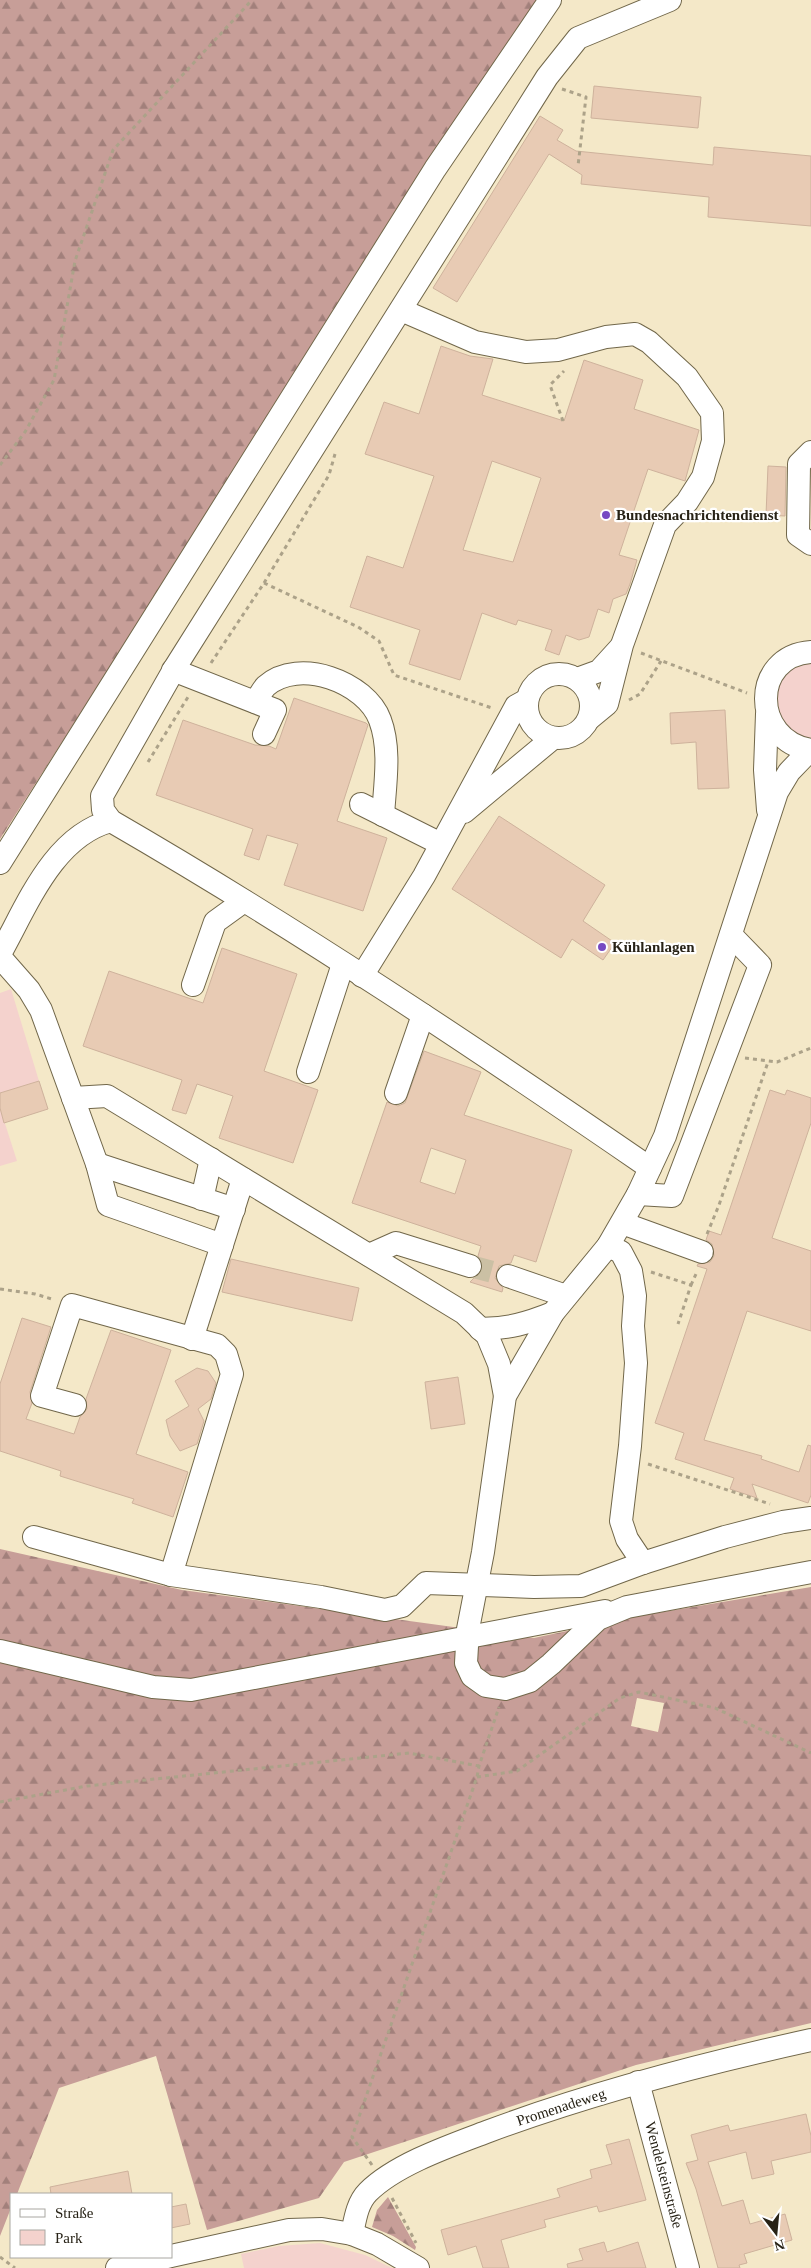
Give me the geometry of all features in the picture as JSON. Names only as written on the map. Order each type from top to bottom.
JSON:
[{"type":"street","points":[[0,863],[435,168],[550,0]]},
{"type":"street","points":[[650,1168],[488,1057],[423,1015],[244,901],[111,821],[103,810],[102,796],[173,670],[545,79],[578,38],[670,0]]},
{"type":"street","points":[[401,310],[475,342],[526,352],[558,350],[606,337],[635,334],[649,342],[687,377],[712,413],[713,441],[703,477],[687,502],[664,525],[622,645],[607,704],[590,718],[579,732],[571,736],[553,738],[538,731],[519,707]]},
{"type":"street","points":[[811,452],[799,464],[798,534],[811,544]]},
{"type":"street","points":[[769,817],[765,770],[768,684],[774,673],[802,654],[811,639]]},
{"type":"street","points":[[577,679],[599,672],[622,645]]},
{"type":"street","points":[[173,670],[275,710],[264,734]]},
{"type":"street","points":[[256,702],[266,686],[299,673],[320,674],[348,685],[368,702],[380,718],[386,739],[383,815]]},
{"type":"street","points":[[362,976],[424,876],[519,707],[536,684],[543,678],[560,674],[577,679],[584,685],[591,700],[590,718]]},
{"type":"street","points":[[505,1396],[559,1304],[608,1246],[638,1194],[665,1136],[777,792],[789,772],[810,750],[795,746],[783,739],[773,727],[766,705]]},
{"type":"street","points":[[454,820],[553,738]]},
{"type":"street","points":[[360,804],[441,844]]},
{"type":"street","points":[[0,954],[48,869],[68,846],[93,826],[111,821]]},
{"type":"street","points":[[193,985],[215,922],[244,901]]},
{"type":"street","points":[[638,1194],[672,1196],[760,965],[731,935]]},
{"type":"street","points":[[0,957],[29,990],[40,1010],[97,1164],[108,1205],[222,1245]]},
{"type":"street","points":[[308,1072],[343,964]]},
{"type":"street","points":[[396,1093],[423,1015]]},
{"type":"street","points":[[73,1098],[107,1096],[464,1313],[487,1336],[499,1364],[505,1396],[491,1553],[476,1584],[466,1638],[466,1663],[472,1676],[486,1686],[506,1689],[530,1681],[551,1664],[579,1635],[598,1619],[627,1607]]},
{"type":"street","points":[[202,1199],[211,1159]]},
{"type":"street","points":[[97,1164],[234,1209]]},
{"type":"street","points":[[192,1339],[243,1179]]},
{"type":"street","points":[[622,1223],[700,1242]]},
{"type":"street","points":[[369,1255],[396,1243],[470,1266]]},
{"type":"street","points":[[608,1246],[621,1252],[628,1266],[635,1296],[633,1326],[636,1363],[629,1458],[621,1521],[627,1539],[643,1563]]},
{"type":"street","points":[[508,1276],[559,1304]]},
{"type":"street","points":[[480,1328],[499,1329],[525,1325],[559,1304]]},
{"type":"street","points":[[75,1404],[42,1396],[72,1305],[217,1345],[226,1354],[232,1374],[171,1575]]},
{"type":"street","points":[[34,1537],[171,1575],[321,1597],[384,1610],[402,1606],[426,1582],[581,1586],[643,1563],[761,1527],[811,1518]]},
{"type":"street","points":[[0,1651],[153,1687],[191,1690],[811,1572]]},
{"type":"street","name":"Promenadeweg","points":[[352,2234],[359,2206],[367,2193],[383,2180],[441,2149],[544,2111],[638,2082],[811,2040]]},
{"type":"street","name":"Wendelsteinstraße","points":[[638,2082],[688,2268]]},
{"type":"street","points":[[172,2256],[289,2230],[322,2228],[352,2234],[377,2244],[416,2266]]},
{"type":"street","points":[[117,2268],[162,2258]]},
{"type":"path","points":[[0,465],[25,432],[54,380],[75,261],[113,150],[252,0]]},
{"type":"path","points":[[545,79],[559,88],[586,97],[578,166]]},
{"type":"path","points":[[564,421],[550,385],[567,369]]},
{"type":"path","points":[[147,763],[264,583],[329,475],[337,445],[324,431]]},
{"type":"path","points":[[264,583],[358,627],[379,641],[394,675],[519,707]]},
{"type":"path","points":[[622,645],[745,692],[766,705]]},
{"type":"path","points":[[607,704],[620,706],[640,694],[661,661]]},
{"type":"path","points":[[726,1053],[768,1062],[777,1062],[811,1048]]},
{"type":"path","points":[[700,1242],[706,1235],[719,1205],[768,1062]]},
{"type":"path","points":[[628,1266],[691,1285]]},
{"type":"path","points":[[678,1324],[696,1274]]},
{"type":"path","points":[[0,1289],[35,1294],[72,1305]]},
{"type":"path","points":[[629,1458],[775,1505]]},
{"type":"path","points":[[416,2266],[422,2254],[383,2180],[352,2137],[506,1689]]},
{"type":"path","points":[[477,1777],[517,1771],[620,1698],[639,1692],[715,1708],[811,1753]]},
{"type":"path","points":[[0,1802],[87,1786],[409,1753],[479,1766]]},
{"type":"path","points":[[0,2256],[15,2268]]},
{"type":"green space","points":[[0,0],[537,0],[0,839]]},
{"type":"green space","points":[[811,662],[811,739],[798,737],[780,721],[776,690],[789,670]]},
{"type":"green space","points":[[11,989],[39,1081],[0,1093],[0,993]]},
{"type":"green space","points":[[0,1108],[17,1161],[0,1166]]},
{"type":"green space","points":[[0,1549],[182,1590],[534,1638],[633,1617],[811,1587],[811,2023],[636,2065],[344,2162],[319,2198],[207,2230],[156,2056],[59,2088],[17,2193],[10,2193],[10,2211],[0,2236]],"holes":[[[637,1698],[664,1703],[658,1732],[631,1726]]]},
{"type":"green space","points":[[388,2197],[416,2247],[415,2250],[393,2236],[372,2227],[377,2210]]},
{"type":"green space","points":[[320,2243],[365,2255],[392,2268],[244,2268],[241,2254],[279,2246]]},
{"type":"building","points":[[594,86],[701,97],[698,128],[591,118]]},
{"type":"building","points":[[540,116],[563,130],[557,140],[576,151],[713,165],[714,147],[811,156],[811,226],[708,217],[709,197],[581,184],[582,175],[549,154],[457,302],[433,288]]},
{"type":"building","name":"Bundesnachrichtendienst","points":[[441,346],[470,356],[493,359],[482,395],[564,421],[584,360],[643,380],[634,409],[699,430],[685,481],[648,469],[619,555],[637,560],[630,584],[626,594],[613,599],[609,613],[598,609],[589,637],[579,640],[566,635],[559,655],[545,650],[552,630],[518,620],[516,625],[482,613],[460,680],[409,664],[420,630],[350,607],[367,556],[403,568],[434,476],[365,454],[384,402],[419,414]],"holes":[[[492,461],[541,478],[513,562],[463,550]]]},
{"type":"building","points":[[768,466],[786,467],[785,516],[766,515]]},
{"type":"building","points":[[294,698],[368,725],[337,821],[387,838],[363,911],[284,885],[298,844],[267,835],[259,860],[244,855],[253,829],[156,795],[183,720],[255,745],[269,746],[276,749]]},
{"type":"building","points":[[725,710],[729,788],[698,789],[696,742],[671,744],[670,713]]},
{"type":"building","points":[[499,816],[605,885],[583,921],[615,943],[603,960],[572,939],[561,958],[452,889]]},
{"type":"building","points":[[222,948],[297,974],[264,1071],[318,1090],[293,1163],[219,1138],[233,1096],[197,1084],[186,1114],[172,1110],[182,1080],[83,1046],[109,971],[203,1003]]},
{"type":"building","points":[[424,1051],[481,1072],[464,1115],[572,1150],[536,1262],[514,1255],[511,1263],[499,1266],[495,1278],[503,1288],[502,1292],[470,1282],[482,1270],[483,1263],[478,1256],[481,1246],[352,1203],[387,1102],[398,1106],[405,1103]],"holes":[[[431,1148],[466,1160],[455,1194],[420,1182]]]},
{"type":"building","points":[[39,1081],[48,1109],[4,1123],[0,1108],[0,1093]]},
{"type":"building","points":[[770,1090],[785,1095],[787,1090],[811,1098],[811,1123],[772,1238],[811,1251],[811,1331],[747,1311],[704,1440],[762,1456],[761,1459],[799,1472],[808,1445],[811,1446],[811,1495],[808,1503],[752,1484],[757,1498],[730,1489],[734,1478],[675,1459],[684,1433],[655,1423],[707,1269],[697,1266],[698,1264],[710,1262],[714,1256],[712,1244],[706,1240],[709,1231],[721,1235]]},
{"type":"building","points":[[231,1259],[359,1288],[352,1321],[222,1292]]},
{"type":"building","points":[[22,1318],[51,1327],[30,1392],[32,1403],[26,1419],[74,1434],[80,1417],[87,1409],[86,1399],[111,1330],[171,1350],[136,1454],[188,1472],[173,1517],[132,1503],[134,1499],[60,1476],[61,1471],[0,1451],[0,1384]]},
{"type":"building","points":[[197,1368],[208,1371],[216,1383],[211,1399],[198,1409],[204,1421],[197,1444],[180,1451],[170,1436],[166,1420],[189,1406],[175,1381]]},
{"type":"building","points":[[458,1377],[465,1424],[431,1429],[425,1382]]},
{"type":"building","points":[[806,2114],[811,2136],[811,2152],[771,2161],[774,2174],[752,2179],[746,2152],[708,2162],[722,2206],[743,2200],[750,2224],[785,2214],[792,2240],[744,2254],[747,2263],[739,2265],[740,2268],[718,2268],[696,2189],[686,2163],[698,2160],[691,2135],[728,2125],[730,2131]]},
{"type":"building","points":[[629,2139],[646,2200],[599,2212],[597,2206],[544,2220],[546,2227],[501,2240],[509,2268],[483,2268],[476,2246],[448,2255],[441,2230],[560,2197],[557,2189],[592,2178],[590,2170],[612,2164],[606,2145]]},
{"type":"building","points":[[128,2171],[132,2193],[51,2193],[50,2187]]},
{"type":"building","points":[[186,2204],[190,2224],[172,2228],[172,2207]]},
{"type":"building","points":[[604,2242],[607,2252],[638,2242],[646,2268],[568,2268],[567,2264],[583,2260],[579,2249]]},
{"type":"tunnel","points":[[470,1266],[508,1276]]},
{"type":"place","name":"Bundesnachrichtendienst","points":[[606,515]]},
{"type":"place","name":"Kühlanlagen","points":[[602,947]]}]
